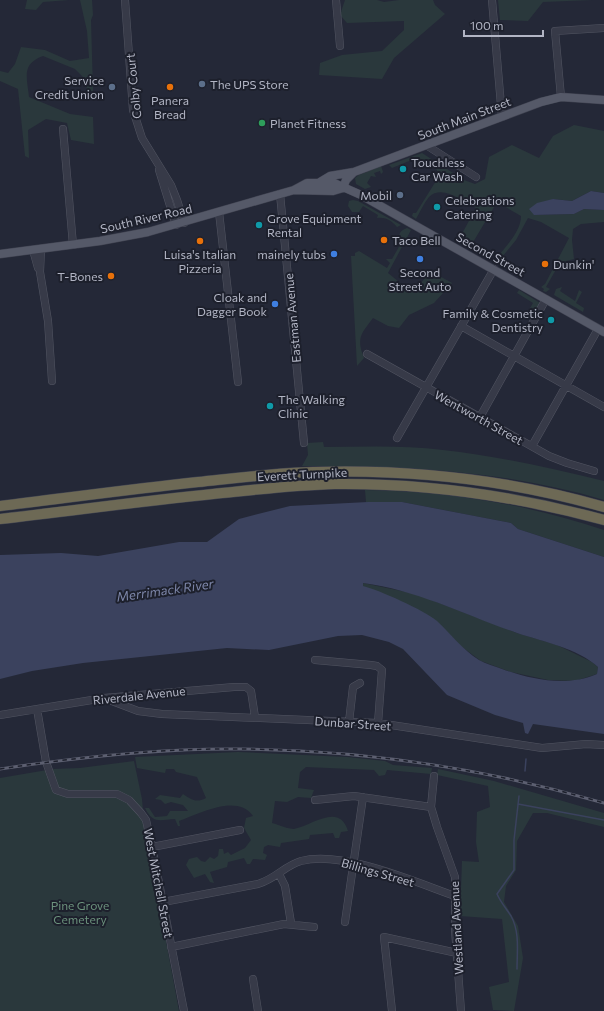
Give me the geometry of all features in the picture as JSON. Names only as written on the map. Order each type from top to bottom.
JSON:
[{"type":"highway","name":"Everett Turnpike","points":[[0,506],[252,476],[339,471],[414,474],[476,480],[550,493],[604,507]]},
{"type":"highway","name":"Everett Turnpike","points":[[0,520],[259,489],[334,484],[396,485],[459,491],[536,504],[604,520]]},
{"type":"main road","name":"South Main Street","points":[[320,182],[330,176],[354,172],[541,102],[561,97],[604,100]]},
{"type":"main road","points":[[344,188],[346,180],[354,172]]},
{"type":"main road","name":"South River Road","points":[[0,254],[73,245],[148,232],[294,190],[307,183],[336,183],[344,188]]},
{"type":"main road","name":"South River Road","points":[[294,190],[333,191],[344,188]]},
{"type":"main road","name":"Second Street","points":[[344,188],[361,195],[601,330]]},
{"type":"street","name":"Colby Court","points":[[125,0],[133,110],[142,138],[159,168],[180,224]]},
{"type":"street","points":[[336,0],[340,46]]},
{"type":"street","points":[[492,0],[502,117]]},
{"type":"street","points":[[561,97],[555,31],[604,28]]},
{"type":"street","points":[[63,129],[73,245]]},
{"type":"street","points":[[426,145],[476,177]]},
{"type":"street","name":"Eastman Avenue","points":[[280,194],[304,444]]},
{"type":"street","points":[[219,212],[238,382]]},
{"type":"street","points":[[37,250],[48,321],[52,381]]},
{"type":"street","points":[[397,438],[494,269]]},
{"type":"street","points":[[480,417],[546,299]]},
{"type":"street","points":[[461,326],[604,407]]},
{"type":"street","points":[[532,446],[601,330]]},
{"type":"street","name":"Wentworth Street","points":[[367,354],[426,388],[561,461],[594,471]]},
{"type":"street","points":[[316,660],[371,665],[377,666],[382,670],[378,722]]},
{"type":"street","points":[[349,722],[353,687],[360,683]]},
{"type":"street","name":"Riverdale Avenue","points":[[0,715],[104,698],[178,691],[246,687],[251,691],[255,717]]},
{"type":"street","name":"Dunbar Street","points":[[104,698],[120,706],[150,713],[237,718],[255,717],[378,722],[542,748],[586,744],[604,745]]},
{"type":"street","name":"West Mitchell Street","points":[[37,709],[46,762],[51,780],[56,790],[63,794],[106,793],[124,797],[141,812],[146,820],[164,902],[184,1011]]},
{"type":"street","name":"Westland Avenue","points":[[434,776],[431,807],[455,877],[457,953],[461,1011]]},
{"type":"street","points":[[315,800],[342,796],[363,797],[431,807]]},
{"type":"street","points":[[345,922],[363,797]]},
{"type":"street","points":[[152,847],[240,830]]},
{"type":"street","name":"Billings Street","points":[[164,902],[258,884],[270,880],[290,866],[307,860],[338,860],[353,863],[455,896]]},
{"type":"street","points":[[279,874],[288,898],[290,923]]},
{"type":"street","points":[[172,947],[290,923],[314,927]]},
{"type":"street","points":[[392,1011],[384,937],[457,953]]},
{"type":"street","points":[[253,979],[258,1011]]},
{"type":"green space","points":[[27,0],[69,0],[43,2],[36,10],[25,9]]},
{"type":"green space","points":[[80,0],[92,0],[93,15],[91,20],[93,91],[87,92],[86,80],[75,69],[43,56],[36,59],[28,67],[27,83],[29,97],[70,114],[93,117],[94,144],[71,140],[67,123],[46,119],[28,130],[29,158],[25,156],[18,89],[0,81],[0,71],[8,73],[15,64],[21,47],[45,50],[70,61],[89,58],[87,31]]},
{"type":"green space","points":[[345,0],[377,0],[384,2],[399,0],[433,0],[435,5],[445,14],[394,58],[382,79],[319,75],[320,63],[342,55],[382,51],[404,30],[404,21],[347,23],[340,15]]},
{"type":"green space","points":[[498,0],[593,0],[543,2],[528,21],[500,20]]},
{"type":"green space","points":[[574,125],[604,131],[604,193],[591,191],[572,201],[553,199],[534,215],[574,214],[584,209],[604,210],[604,222],[581,224],[573,229],[572,240],[574,259],[566,261],[562,268],[558,266],[546,287],[550,289],[546,292],[543,291],[544,289],[541,287],[545,284],[569,238],[541,222],[528,218],[516,240],[498,262],[496,259],[518,228],[521,216],[497,202],[469,249],[458,241],[476,208],[452,195],[440,192],[434,193],[429,197],[416,219],[412,216],[413,213],[416,213],[436,181],[437,170],[414,159],[392,168],[389,165],[422,153],[464,180],[475,184],[485,179],[489,157],[512,145],[539,158],[553,136]]},
{"type":"green space","points":[[381,166],[383,172],[381,174],[380,171],[374,173],[376,177],[371,176],[367,183],[371,187],[365,189],[356,184],[355,178],[359,175]]},
{"type":"green space","points":[[349,201],[358,201],[401,225],[397,227],[388,220],[377,218],[378,215],[363,206],[359,212],[352,212],[348,206]]},
{"type":"green space","points":[[407,228],[411,230],[388,273],[404,286],[418,285],[429,275],[434,273],[452,283],[434,303],[409,315],[399,328],[388,326],[373,318],[361,336],[360,346],[364,358],[357,366],[351,256],[355,256],[355,253],[359,251],[387,268],[390,263],[386,259],[392,259],[404,238],[399,237],[400,233]]},
{"type":"green space","points":[[562,287],[560,291],[575,301],[579,290],[582,292],[576,303],[584,308],[583,312],[554,295],[556,289]]},
{"type":"green space","points":[[519,290],[540,303],[530,319],[525,317],[533,303],[517,293]]},
{"type":"green space","points":[[323,442],[324,447],[428,448],[524,463],[604,481],[604,500],[530,482],[492,476],[378,467],[302,466],[308,455],[307,443]]},
{"type":"green space","points":[[365,490],[456,496],[516,506],[575,521],[604,530],[604,557],[518,529],[511,523],[402,502],[366,502]]},
{"type":"green space","points":[[363,583],[416,594],[517,633],[557,645],[592,662],[598,667],[597,674],[575,681],[548,680],[511,672],[481,661],[462,647],[435,620],[362,586]]},
{"type":"green space","points":[[238,752],[347,757],[385,761],[393,765],[432,768],[431,774],[387,770],[385,775],[379,776],[374,770],[306,767],[300,772],[298,788],[314,790],[311,798],[298,797],[287,802],[275,801],[272,823],[294,829],[324,818],[332,817],[338,818],[344,822],[348,831],[341,832],[339,838],[335,838],[333,833],[310,835],[309,839],[281,843],[280,847],[268,845],[264,847],[263,853],[267,855],[265,860],[253,859],[250,864],[247,864],[244,858],[228,862],[227,867],[210,872],[214,883],[210,882],[205,874],[194,878],[186,865],[189,859],[197,857],[201,861],[205,862],[210,857],[214,859],[218,856],[219,849],[223,849],[224,854],[228,852],[231,855],[245,848],[251,840],[244,828],[246,818],[253,816],[246,809],[238,806],[228,806],[207,810],[179,821],[180,826],[178,826],[175,819],[154,819],[145,808],[149,808],[155,817],[167,816],[170,811],[188,811],[183,805],[171,802],[165,804],[161,800],[155,799],[160,795],[180,798],[183,794],[197,801],[206,798],[197,777],[176,772],[174,769],[166,769],[165,773],[137,768],[135,757]]},
{"type":"green space","name":"Pine Grove Cemetery","points":[[134,761],[179,1011],[0,1011],[0,778],[53,769],[80,768]]},
{"type":"green space","points":[[438,769],[494,781],[604,813],[604,827],[547,813],[533,813],[517,841],[516,870],[506,886],[504,902],[518,926],[523,958],[514,1011],[493,1010],[489,987],[509,982],[502,919],[460,916],[462,861],[479,862],[476,842],[477,812],[490,807],[488,786],[437,775]]},
{"type":"water","points":[[591,191],[604,193],[604,210],[584,209],[574,214],[534,215],[529,209],[537,203],[553,199],[572,201]]},
{"type":"water","name":"Merrimack River","points":[[368,502],[402,502],[511,523],[518,529],[604,557],[604,734],[533,724],[528,734],[525,733],[523,723],[495,715],[447,695],[403,649],[389,642],[362,635],[338,636],[269,650],[227,648],[83,663],[32,671],[0,679],[0,555],[61,553],[98,556],[179,542],[207,542],[239,519],[290,506]],"holes":[[[363,583],[383,586],[422,597],[517,633],[570,650],[590,660],[598,667],[597,674],[574,680],[562,681],[537,679],[513,673],[485,663],[468,652],[437,621],[422,611],[363,586]]]},
{"type":"waterway","points":[[525,771],[526,759]]},
{"type":"waterway","points":[[517,969],[516,929],[511,916],[497,894],[514,870],[514,840],[519,796]]},
{"type":"waterway","points":[[518,804],[604,820]]},
{"type":"railway","points":[[0,769],[90,757],[150,752],[211,749],[287,750],[379,758],[470,771],[515,780],[604,803]]},
{"type":"place","name":"The UPS Store","points":[[202,84]]},
{"type":"place","name":"Service Credit Union","points":[[112,87]]},
{"type":"place","name":"Panera Bread","points":[[170,87]]},
{"type":"place","name":"Planet Fitness","points":[[262,123]]},
{"type":"place","name":"Touchless Car Wash","points":[[403,169]]},
{"type":"place","name":"Mobil","points":[[400,195]]},
{"type":"place","name":"Celebrations Catering","points":[[437,207]]},
{"type":"place","name":"Grove Equipment Rental","points":[[259,225]]},
{"type":"place","name":"Taco Bell","points":[[384,240]]},
{"type":"place","name":"Luisa's Italian Pizzeria","points":[[200,241]]},
{"type":"place","name":"mainely tubs","points":[[334,254]]},
{"type":"place","name":"Second Street Auto","points":[[420,259]]},
{"type":"place","name":"Dunkin'","points":[[545,264]]},
{"type":"place","name":"T-Bones","points":[[111,276]]},
{"type":"place","name":"Cloak and Dagger Book","points":[[275,304]]},
{"type":"place","name":"Family & Cosmetic Dentistry","points":[[551,320]]},
{"type":"place","name":"The Walking Clinic","points":[[270,406]]}]
